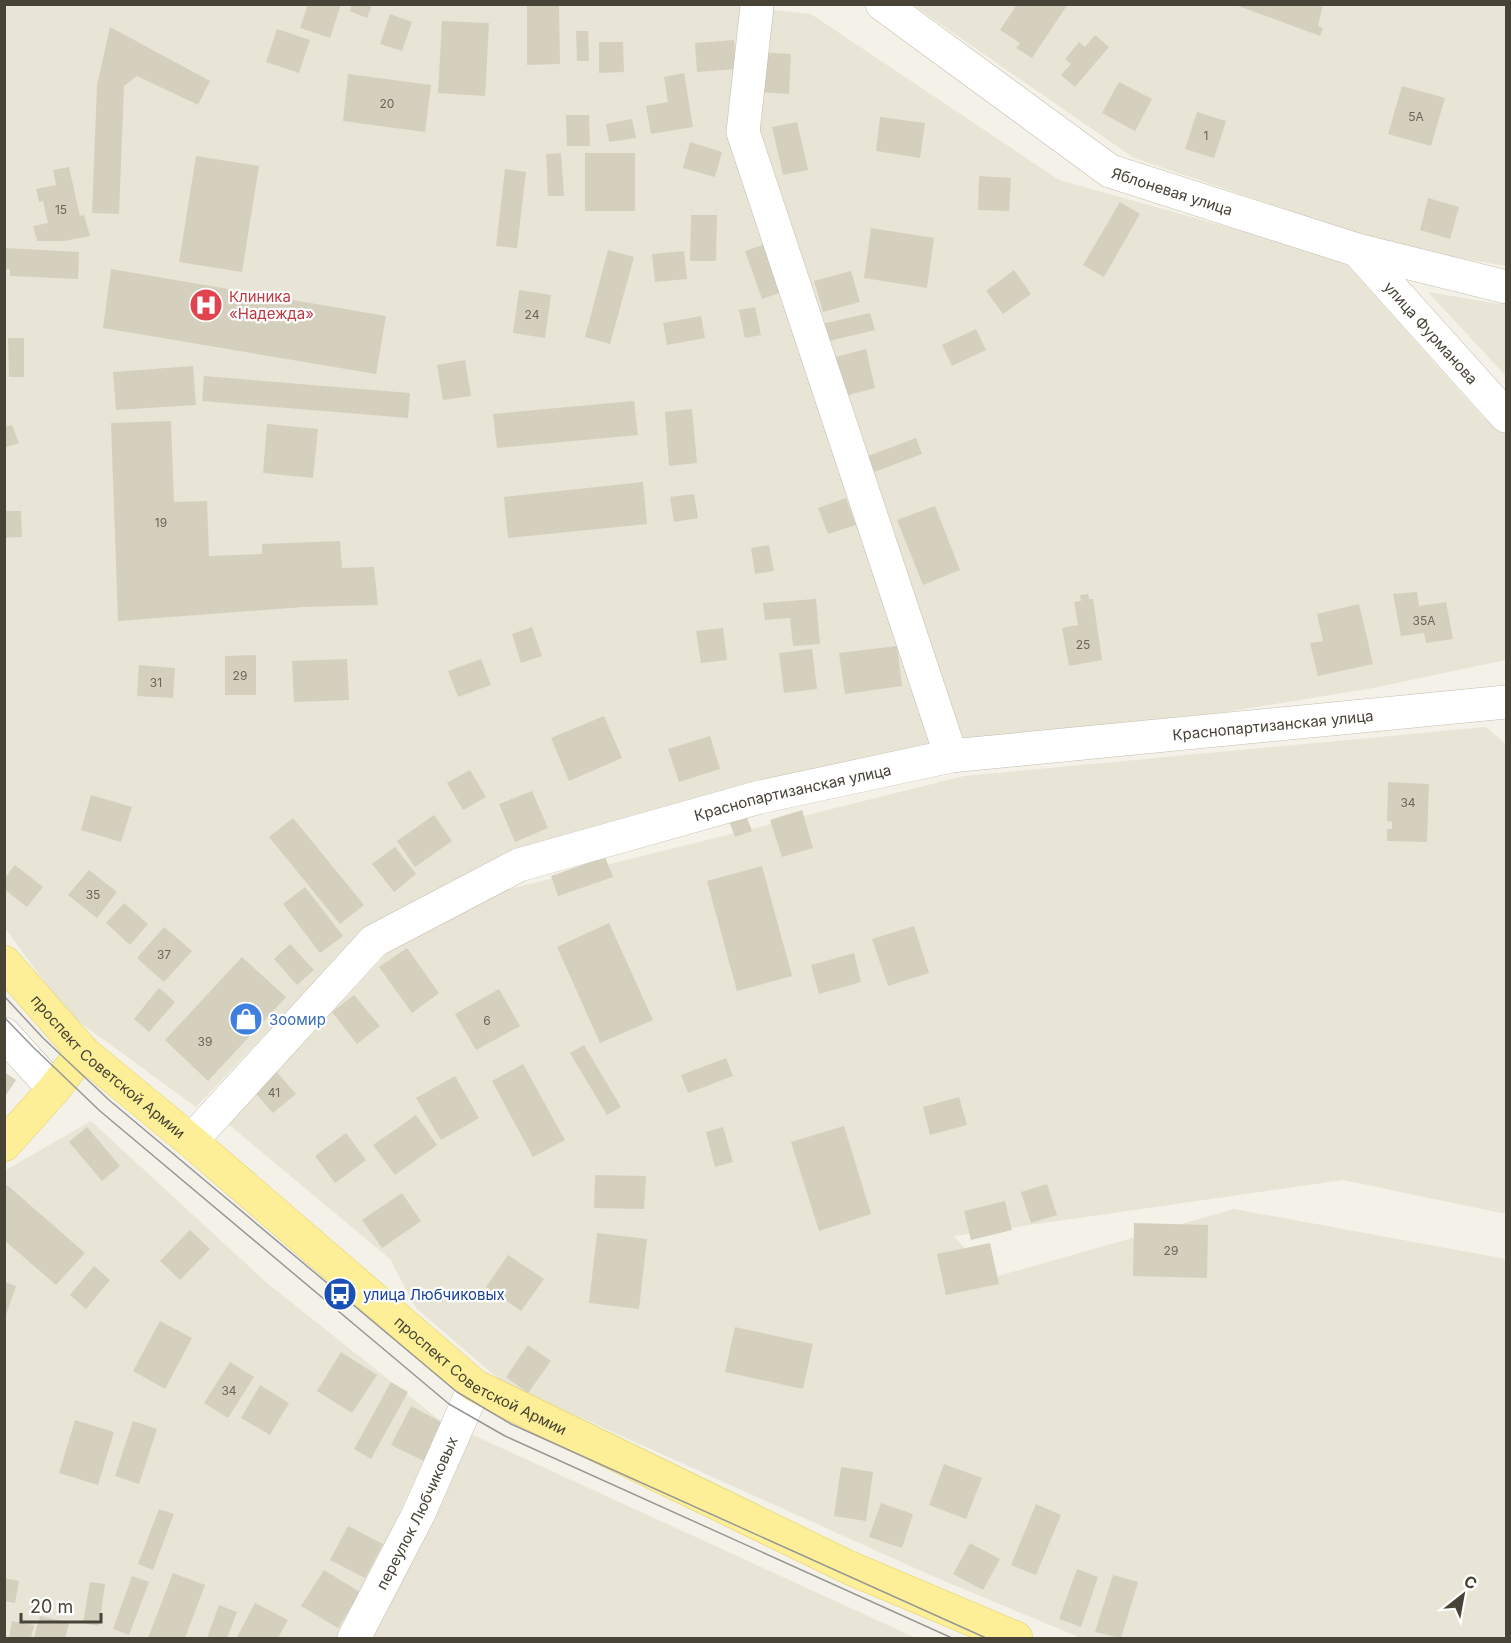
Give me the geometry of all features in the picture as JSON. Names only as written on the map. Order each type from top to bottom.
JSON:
[{"type":"main road","name":"проспект Советской Армии","points":[[4,962],[83,1052],[191,1141],[475,1386],[850,1568],[1016,1638]]},
{"type":"main road","points":[[4,1145],[54,1089],[83,1052]]},
{"type":"street","name":"Яблоневая улица","points":[[882,4],[1110,171],[1357,250],[1506,287]]},
{"type":"street","points":[[755,5],[743,132],[951,756]]},
{"type":"street","name":"улица Фурманова","points":[[1357,250],[1506,416]]},
{"type":"street","name":"Краснопартизанская улица","points":[[191,1141],[374,940],[519,865],[760,797],[951,756],[1506,702]]},
{"type":"street","points":[[4,1034],[54,1089]]},
{"type":"street","name":"переулок Любчиковых","points":[[354,1638],[419,1513],[475,1386]]},
{"type":"shaded area","points":[[717,4],[811,14],[1059,180],[1342,259],[1482,416],[1506,434],[1506,660],[1368,689],[951,756],[504,859],[366,928],[196,1107],[67,1013],[5,928],[4,5]]},
{"type":"shaded area","points":[[913,5],[1506,5],[1506,266],[1400,248],[1134,158]]},
{"type":"shaded area","points":[[1428,292],[1506,305],[1506,376]]},
{"type":"shaded area","points":[[1486,727],[1506,744],[1506,1214],[1343,1180],[954,1236],[991,1278],[1234,1209],[1506,1259],[1506,1638],[1081,1638],[930,1575],[502,1382],[416,1308],[390,1259],[228,1124],[389,951],[498,892],[964,776]]},
{"type":"shaded area","points":[[91,1121],[267,1283],[442,1422],[341,1638],[5,1638],[4,1171]]},
{"type":"shaded area","points":[[471,1434],[916,1638],[371,1638]]},
{"type":"building","points":[[308,4],[341,4],[330,38],[300,28]]},
{"type":"building","points":[[352,4],[372,4],[367,18],[350,11]]},
{"type":"building","points":[[527,4],[559,4],[560,64],[527,65]]},
{"type":"building","points":[[1017,4],[1068,4],[1032,58],[1016,48],[1020,43],[1000,30]]},
{"type":"building","points":[[1233,4],[1323,4],[1318,26],[1323,28],[1320,36]]},
{"type":"building","points":[[390,14],[412,22],[402,51],[380,44]]},
{"type":"building","points":[[442,21],[489,23],[485,96],[438,93]]},
{"type":"building","points":[[110,27],[210,81],[198,105],[137,76],[124,86],[119,214],[92,213],[97,85]]},
{"type":"building","points":[[277,29],[310,40],[299,73],[266,62]]},
{"type":"building","points":[[576,31],[588,31],[589,61],[577,61]]},
{"type":"building","points":[[1095,35],[1109,47],[1075,87],[1061,75],[1071,64],[1065,59],[1079,42],[1085,47]]},
{"type":"building","points":[[734,40],[736,69],[697,72],[695,43]]},
{"type":"building","points":[[599,42],[623,42],[624,72],[599,73]]},
{"type":"building","points":[[760,52],[791,54],[789,94],[758,92]]},
{"type":"building","points":[[684,73],[693,127],[651,134],[646,106],[668,102],[664,77]]},
{"type":"building","points":[[348,74],[431,85],[425,132],[343,121]]},
{"type":"building","points":[[1119,82],[1152,99],[1135,131],[1102,113]]},
{"type":"building","points":[[1402,86],[1445,98],[1431,146],[1388,134]]},
{"type":"building","points":[[1197,112],[1226,121],[1214,158],[1185,149]]},
{"type":"building","points":[[566,115],[589,115],[590,146],[567,146]]},
{"type":"building","points":[[880,117],[925,123],[920,158],[876,151]]},
{"type":"building","points":[[632,119],[636,138],[609,142],[606,124]]},
{"type":"building","points":[[797,122],[808,170],[783,175],[772,127]]},
{"type":"building","points":[[690,142],[722,152],[715,177],[683,168]]},
{"type":"building","points":[[561,153],[564,196],[548,196],[546,154]]},
{"type":"building","points":[[585,153],[635,153],[635,211],[585,211]]},
{"type":"building","points":[[196,156],[259,166],[242,272],[179,262]]},
{"type":"building","points":[[69,167],[80,216],[84,215],[90,236],[64,241],[37,241],[33,226],[48,223],[43,201],[39,202],[36,189],[56,185],[53,170]]},
{"type":"building","points":[[505,169],[526,172],[517,248],[496,246]]},
{"type":"building","points":[[979,176],[1011,178],[1009,211],[978,210]]},
{"type":"building","points":[[1428,198],[1459,207],[1450,239],[1420,230]]},
{"type":"building","points":[[1120,202],[1140,214],[1104,277],[1083,265]]},
{"type":"building","points":[[691,215],[717,215],[716,261],[690,261]]},
{"type":"building","points":[[871,228],[934,238],[927,288],[864,278]]},
{"type":"building","points":[[768,243],[785,291],[762,299],[745,251]]},
{"type":"building","points":[[4,248],[79,252],[78,279],[10,276],[10,269],[4,269]]},
{"type":"building","points":[[608,250],[634,257],[610,344],[585,337]]},
{"type":"building","points":[[684,251],[687,279],[655,282],[652,254]]},
{"type":"building","points":[[111,269],[386,316],[376,374],[103,328]]},
{"type":"building","points":[[1014,270],[1031,294],[1003,314],[986,291]]},
{"type":"building","points":[[851,271],[860,302],[823,312],[814,281]]},
{"type":"building","points":[[519,290],[551,295],[545,338],[513,333]]},
{"type":"building","points":[[755,307],[761,335],[745,338],[739,310]]},
{"type":"building","points":[[870,313],[875,330],[821,343],[817,325]]},
{"type":"building","points":[[701,316],[705,338],[667,345],[663,323]]},
{"type":"building","points":[[976,329],[986,350],[952,366],[942,345]]},
{"type":"building","points":[[8,338],[24,338],[24,377],[9,377]]},
{"type":"building","points":[[866,349],[875,388],[845,396],[835,357]]},
{"type":"building","points":[[465,360],[471,396],[443,400],[437,365]]},
{"type":"building","points":[[193,366],[196,405],[116,410],[113,372]]},
{"type":"building","points":[[204,376],[410,393],[408,418],[202,401]]},
{"type":"building","points":[[634,401],[638,435],[497,448],[493,414]]},
{"type":"building","points":[[692,409],[697,463],[669,466],[665,412]]},
{"type":"building","points":[[171,421],[174,502],[207,501],[209,556],[262,554],[262,544],[340,541],[342,568],[374,567],[378,605],[304,607],[118,621],[111,423]]},
{"type":"building","points":[[267,424],[318,429],[313,478],[263,473]]},
{"type":"building","points":[[12,425],[19,443],[4,448],[4,427]]},
{"type":"building","points":[[916,438],[922,454],[869,474],[863,458]]},
{"type":"building","points":[[643,482],[647,524],[508,538],[504,497]]},
{"type":"building","points":[[694,494],[698,518],[674,522],[670,497]]},
{"type":"building","points":[[846,498],[856,525],[828,534],[818,508]]},
{"type":"building","points":[[935,506],[960,570],[923,585],[897,520]]},
{"type":"building","points":[[4,511],[21,511],[22,537],[4,538]]},
{"type":"building","points":[[769,545],[774,571],[755,574],[751,548]]},
{"type":"building","points":[[1417,592],[1419,606],[1446,602],[1453,639],[1426,643],[1424,633],[1401,636],[1393,594]]},
{"type":"building","points":[[1088,594],[1089,599],[1093,599],[1102,660],[1069,666],[1062,628],[1078,625],[1074,602],[1081,601],[1080,595]]},
{"type":"building","points":[[816,599],[820,644],[793,646],[790,618],[765,620],[763,603]]},
{"type":"building","points":[[1359,604],[1373,664],[1318,676],[1310,643],[1323,641],[1317,614]]},
{"type":"building","points":[[532,627],[542,656],[521,663],[512,634]]},
{"type":"building","points":[[723,628],[727,660],[701,663],[696,631]]},
{"type":"building","points":[[897,646],[902,686],[845,694],[839,653]]},
{"type":"building","points":[[812,649],[817,689],[784,693],[779,653]]},
{"type":"building","points":[[256,655],[256,695],[225,695],[225,656]]},
{"type":"building","points":[[347,659],[349,700],[294,702],[292,661]]},
{"type":"building","points":[[481,659],[491,685],[458,697],[448,671]]},
{"type":"building","points":[[139,665],[175,668],[173,698],[137,696]]},
{"type":"building","points":[[604,716],[622,758],[569,781],[551,738]]},
{"type":"building","points":[[710,736],[720,769],[679,782],[668,749]]},
{"type":"building","points":[[470,770],[486,797],[463,810],[447,783]]},
{"type":"building","points":[[1388,782],[1429,784],[1427,842],[1387,841],[1387,829],[1392,829],[1392,822],[1387,821]]},
{"type":"building","points":[[532,791],[548,828],[515,842],[499,804]]},
{"type":"building","points":[[91,795],[132,807],[121,842],[81,830]]},
{"type":"building","points":[[802,810],[813,848],[782,857],[770,820]]},
{"type":"building","points":[[745,812],[752,831],[735,837],[728,818]]},
{"type":"building","points":[[434,815],[452,841],[415,867],[397,841]]},
{"type":"building","points":[[293,818],[364,905],[340,924],[269,837]]},
{"type":"building","points":[[395,847],[416,874],[394,892],[372,864]]},
{"type":"building","points":[[605,857],[613,877],[558,896],[551,876]]},
{"type":"building","points":[[15,865],[43,887],[27,907],[4,889],[4,879]]},
{"type":"building","points":[[762,866],[792,976],[737,991],[707,881]]},
{"type":"building","points":[[89,870],[117,892],[97,918],[68,895]]},
{"type":"building","points":[[305,887],[343,936],[320,953],[283,904]]},
{"type":"building","points":[[124,903],[148,924],[130,945],[106,923]]},
{"type":"building","points":[[609,923],[653,1020],[600,1043],[557,947]]},
{"type":"building","points":[[914,926],[929,973],[888,986],[872,939]]},
{"type":"building","points":[[164,927],[192,951],[164,982],[137,958]]},
{"type":"building","points":[[290,944],[314,970],[297,985],[274,959]]},
{"type":"building","points":[[407,948],[439,993],[412,1013],[379,967]]},
{"type":"building","points":[[854,953],[861,982],[819,994],[811,965]]},
{"type":"building","points":[[242,957],[286,997],[208,1081],[165,1040]]},
{"type":"building","points":[[159,988],[175,1002],[149,1032],[134,1019]]},
{"type":"building","points":[[499,989],[520,1026],[476,1050],[455,1014]]},
{"type":"building","points":[[354,995],[380,1026],[357,1044],[332,1012]]},
{"type":"building","points":[[584,1045],[621,1107],[607,1115],[570,1053]]},
{"type":"building","points":[[726,1058],[733,1076],[688,1093],[681,1075]]},
{"type":"building","points":[[523,1064],[565,1140],[533,1157],[492,1081]]},
{"type":"building","points":[[275,1070],[296,1094],[273,1113],[252,1089]]},
{"type":"building","points":[[4,1072],[16,1080],[4,1098]]},
{"type":"building","points":[[455,1076],[479,1118],[441,1140],[416,1098]]},
{"type":"building","points":[[959,1097],[967,1125],[930,1135],[923,1107]]},
{"type":"building","points":[[416,1115],[437,1145],[395,1175],[373,1145]]},
{"type":"building","points":[[844,1126],[871,1214],[819,1231],[791,1142]]},
{"type":"building","points":[[87,1127],[120,1166],[102,1181],[69,1142]]},
{"type":"building","points":[[723,1127],[733,1162],[715,1167],[706,1132]]},
{"type":"building","points":[[346,1133],[366,1160],[335,1183],[315,1156]]},
{"type":"building","points":[[595,1175],[646,1176],[644,1209],[594,1208]]},
{"type":"building","points":[[1047,1184],[1057,1215],[1031,1223],[1021,1192]]},
{"type":"building","points":[[7,1185],[85,1253],[56,1285],[4,1240],[4,1188]]},
{"type":"building","points":[[402,1193],[421,1221],[382,1248],[362,1220]]},
{"type":"building","points":[[1005,1201],[1012,1230],[971,1240],[964,1211]]},
{"type":"building","points":[[1134,1223],[1208,1225],[1207,1278],[1133,1276]]},
{"type":"building","points":[[190,1230],[210,1249],[180,1280],[160,1261]]},
{"type":"building","points":[[597,1233],[647,1239],[639,1309],[589,1303]]},
{"type":"building","points":[[990,1243],[999,1284],[946,1295],[937,1254]]},
{"type":"building","points":[[508,1255],[544,1279],[521,1311],[486,1287]]},
{"type":"building","points":[[94,1266],[110,1280],[86,1309],[70,1295]]},
{"type":"building","points":[[4,1282],[16,1286],[5,1318],[4,1318]]},
{"type":"building","points":[[160,1321],[192,1338],[165,1389],[133,1371]]},
{"type":"building","points":[[735,1327],[813,1344],[803,1389],[725,1372]]},
{"type":"building","points":[[528,1345],[551,1361],[528,1393],[506,1377]]},
{"type":"building","points":[[341,1352],[377,1375],[352,1413],[317,1391]]},
{"type":"building","points":[[230,1362],[254,1377],[228,1418],[204,1403]]},
{"type":"building","points":[[391,1382],[408,1392],[371,1459],[354,1449]]},
{"type":"building","points":[[260,1385],[289,1403],[270,1435],[241,1418]]},
{"type":"building","points":[[411,1406],[443,1423],[424,1461],[391,1445]]},
{"type":"building","points":[[75,1420],[114,1432],[98,1485],[59,1473]]},
{"type":"building","points":[[133,1421],[157,1429],[139,1484],[115,1476]]},
{"type":"building","points":[[944,1464],[982,1478],[966,1519],[929,1505]]},
{"type":"building","points":[[841,1467],[873,1472],[866,1521],[834,1516]]},
{"type":"building","points":[[881,1503],[913,1514],[902,1548],[869,1537]]},
{"type":"building","points":[[1036,1504],[1061,1515],[1036,1575],[1011,1565]]},
{"type":"building","points":[[159,1509],[174,1514],[153,1570],[138,1564]]},
{"type":"building","points":[[348,1526],[383,1544],[365,1578],[330,1560]]},
{"type":"building","points":[[970,1543],[1000,1559],[983,1590],[953,1574]]},
{"type":"building","points":[[1077,1569],[1098,1577],[1081,1627],[1059,1619]]},
{"type":"building","points":[[324,1570],[360,1592],[338,1628],[301,1606]]},
{"type":"building","points":[[173,1573],[205,1585],[185,1638],[148,1638]]},
{"type":"building","points":[[1113,1575],[1138,1582],[1121,1638],[1095,1632]]},
{"type":"building","points":[[132,1576],[149,1582],[129,1635],[113,1629]]},
{"type":"building","points":[[4,1578],[19,1581],[15,1603],[4,1601]]},
{"type":"building","points":[[90,1582],[105,1584],[99,1626],[83,1623]]},
{"type":"building","points":[[255,1603],[288,1620],[278,1638],[237,1637]]},
{"type":"building","points":[[219,1605],[237,1612],[227,1638],[207,1638]]},
{"type":"building","points":[[40,1616],[69,1623],[65,1638],[34,1638]]},
{"type":"building","points":[[12,1621],[34,1625],[31,1638],[9,1638]]},
{"type":"tram line","points":[[4,996],[43,1038],[109,1100],[457,1392],[511,1424],[986,1638]]},
{"type":"tram line","points":[[4,1017],[100,1111],[449,1404],[505,1436],[952,1638]]},
{"type":"place","name":"Клиника «Надежда»","points":[[206,305]]},
{"type":"place","name":"Зоомир","points":[[246,1019]]},
{"type":"place","name":"улица Любчиковых","points":[[340,1294]]}]
